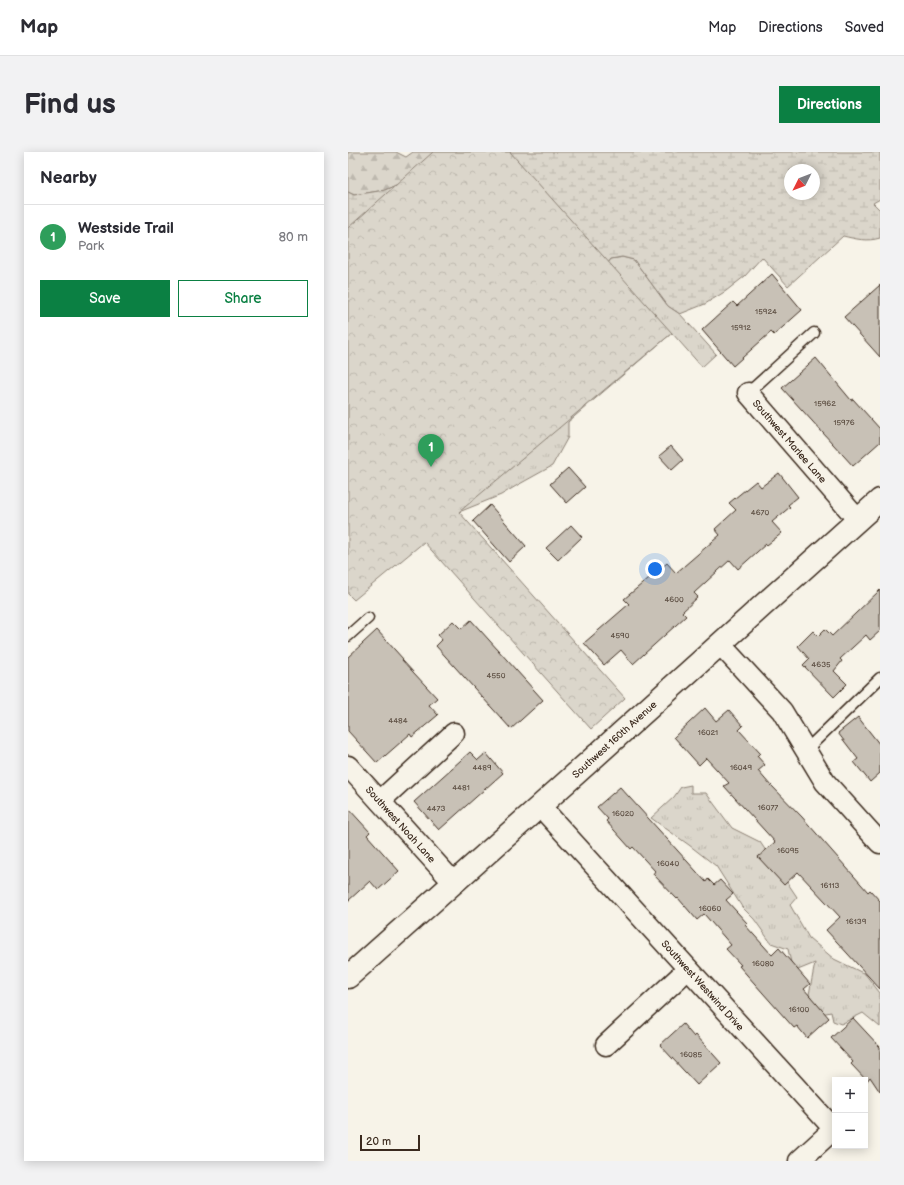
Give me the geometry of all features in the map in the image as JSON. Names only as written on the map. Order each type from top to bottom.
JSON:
[{"type":"street","name":"Southwest Marlee Lane","points":[[748,393],[858,520]]},
{"type":"street","name":"Southwest 160th Avenue","points":[[348,977],[880,500]]},
{"type":"street","points":[[720,644],[782,711],[825,782],[878,837]]},
{"type":"street","points":[[380,801],[454,733]]},
{"type":"street","name":"Southwest Noah Lane","points":[[348,766],[454,883]]},
{"type":"street","name":"Southwest Westwind Drive","points":[[540,806],[834,1129],[799,1161]]},
{"type":"street","points":[[606,1045],[688,969]]},
{"type":"lane","name":"Southwest Marlee Lane","points":[[748,393],[814,333]]},
{"type":"lane","points":[[348,636],[368,618]]},
{"type":"lane","points":[[806,750],[880,678]]},
{"type":"green space","points":[[348,152],[396,152],[406,157],[413,152],[440,152],[416,176],[385,190],[354,195],[348,192]]},
{"type":"green space","points":[[433,152],[510,152],[672,333],[459,512],[625,698],[591,729],[424,542],[354,600],[348,594],[348,228]]},
{"type":"green space","points":[[440,152],[880,152],[880,199],[873,203],[880,210],[880,238],[866,240],[843,236],[788,286],[762,257],[745,276],[726,291],[705,304],[680,314],[668,306],[634,260],[622,257],[611,259],[604,268],[348,432],[348,192],[354,195],[385,190],[416,176]]},
{"type":"green space","points":[[622,257],[634,260],[668,306],[680,314],[716,354],[702,367],[672,333],[568,422],[568,437],[552,466],[501,495],[459,512],[604,268],[611,259]]},
{"type":"green space","points":[[691,785],[691,793],[706,793],[732,828],[760,842],[797,897],[790,905],[809,938],[834,959],[865,974],[880,993],[880,1027],[863,1013],[841,1024],[833,1021],[831,1012],[821,1014],[807,1005],[815,963],[793,972],[788,949],[771,943],[754,919],[742,907],[716,866],[651,818],[674,797],[681,787]]},
{"type":"building","points":[[772,274],[802,310],[774,335],[771,332],[733,366],[702,330],[733,302],[737,306]]},
{"type":"building","points":[[880,285],[880,357],[844,317]]},
{"type":"building","points":[[816,358],[851,400],[853,399],[880,429],[880,442],[853,466],[782,388]]},
{"type":"building","points":[[671,446],[683,460],[672,470],[659,456]]},
{"type":"building","points":[[568,468],[585,487],[567,503],[550,484]]},
{"type":"building","points":[[779,473],[798,497],[788,505],[790,507],[772,522],[782,533],[767,545],[766,544],[738,569],[730,560],[694,593],[698,597],[682,612],[686,616],[633,664],[621,650],[604,665],[584,643],[629,604],[624,599],[667,563],[676,573],[720,535],[715,529],[736,510],[729,503],[756,481],[761,487]]},
{"type":"building","points":[[490,505],[526,546],[509,562],[473,521]]},
{"type":"building","points":[[571,525],[582,537],[558,560],[546,548]]},
{"type":"building","points":[[880,590],[880,631],[870,640],[866,635],[840,659],[842,661],[834,671],[847,684],[834,697],[803,665],[809,659],[798,646],[813,631],[818,636],[825,629],[832,636]]},
{"type":"building","points":[[471,620],[543,700],[511,729],[436,646],[442,640],[438,635],[453,621],[461,629]]},
{"type":"building","points":[[377,630],[437,698],[429,705],[438,715],[412,737],[410,734],[377,763],[348,731],[348,657]]},
{"type":"building","points":[[705,708],[716,721],[729,710],[743,726],[739,730],[760,753],[757,756],[765,765],[758,771],[802,817],[868,892],[870,890],[880,901],[880,989],[826,930],[840,917],[798,872],[784,885],[758,857],[775,842],[724,786],[729,783],[706,758],[699,765],[674,737]]},
{"type":"building","points":[[858,717],[880,745],[880,773],[870,782],[854,762],[858,759],[838,733]]},
{"type":"building","points":[[470,752],[478,760],[486,753],[503,773],[439,830],[414,802]]},
{"type":"building","points":[[620,787],[706,882],[708,879],[714,885],[720,880],[733,894],[726,900],[747,923],[745,925],[772,955],[779,948],[810,984],[804,989],[829,1018],[807,1038],[797,1026],[794,1028],[739,966],[741,965],[726,949],[731,945],[704,914],[697,920],[678,898],[677,899],[653,874],[655,871],[633,847],[631,849],[606,821],[608,819],[597,807]]},
{"type":"building","points":[[348,808],[370,832],[367,835],[399,871],[378,890],[370,881],[348,901]]},
{"type":"building","points":[[853,1018],[880,1047],[880,1092],[870,1077],[868,1080],[868,1077],[863,1077],[851,1064],[853,1062],[831,1038]]},
{"type":"building","points":[[683,1024],[694,1037],[696,1035],[721,1063],[697,1085],[660,1045]]},
{"type":"place","name":"Westside Trail","points":[[431,467]]}]
